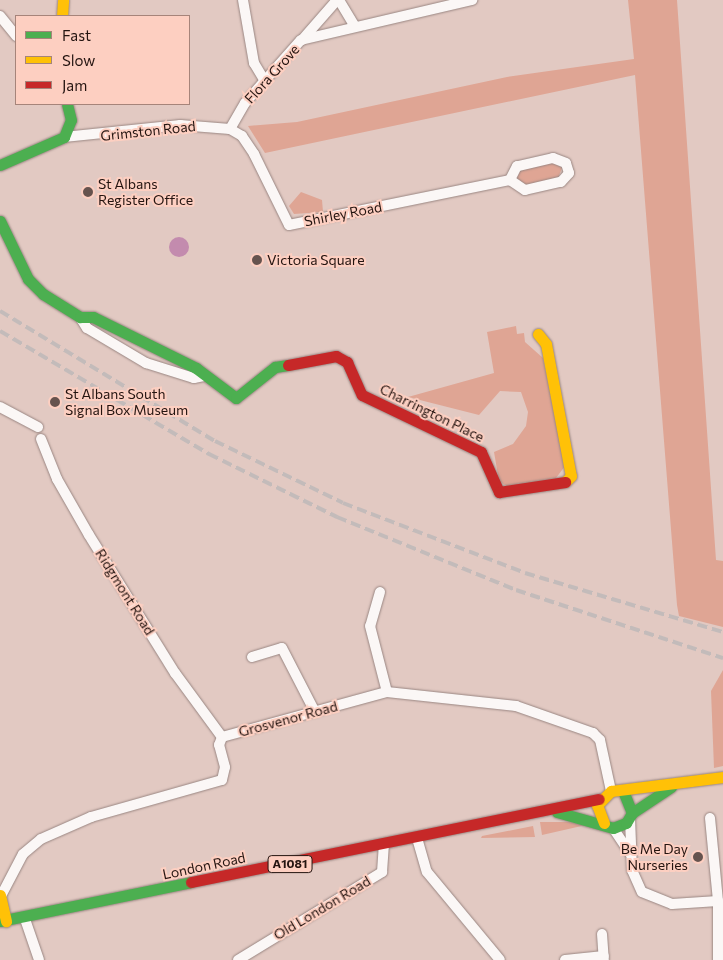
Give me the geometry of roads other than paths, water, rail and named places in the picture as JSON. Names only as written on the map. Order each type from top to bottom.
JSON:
[{"type":"main road","points":[[62,15],[63,0]]},
{"type":"main road","points":[[0,165],[64,137],[71,120],[67,105]]},
{"type":"main road","name":"Charrington Place","points":[[0,221],[28,279],[43,294],[80,316],[120,331],[196,368],[204,376],[236,398],[275,367],[336,356],[347,362],[362,394],[481,452],[493,483],[499,492],[508,494],[568,481],[572,476],[546,344],[538,334]]},
{"type":"main road","points":[[611,791],[624,793],[719,777]]},
{"type":"main road","points":[[599,800],[597,810],[609,826],[631,815],[673,786]]},
{"type":"main road","name":"London Road","points":[[2,922],[555,811],[599,800],[611,791]]},
{"type":"main road","points":[[624,793],[631,815]]},
{"type":"main road","name":"London Road","points":[[555,811],[609,826]]},
{"type":"main road","points":[[0,895],[2,922]]},
{"type":"street","points":[[243,0],[254,63],[265,81]]},
{"type":"street","points":[[301,40],[338,0],[354,25]]},
{"type":"street","name":"Flora Grove","points":[[230,129],[245,102],[301,40],[354,25],[472,0]]},
{"type":"street","points":[[0,16],[15,35]]},
{"type":"street","name":"Grimston Road","points":[[64,137],[180,125],[230,129]]},
{"type":"street","name":"Shirley Road","points":[[230,129],[242,136],[254,154],[289,225],[510,180]]},
{"type":"street","points":[[553,158],[566,163],[569,173],[561,182],[524,190],[510,180],[517,166],[553,158]]},
{"type":"street","name":"Charrington Place","points":[[80,316],[86,328],[146,363],[194,378],[204,376]]},
{"type":"street","points":[[0,407],[38,427]]},
{"type":"street","name":"Ridgmont Road","points":[[41,439],[57,479],[89,536],[175,673],[222,737]]},
{"type":"street","points":[[380,592],[370,626],[387,692]]},
{"type":"street","points":[[252,657],[282,648],[315,712]]},
{"type":"street","name":"Grosvenor Road","points":[[0,895],[23,854],[41,839],[91,817],[222,780],[225,767],[219,745],[222,737],[387,692],[516,706],[593,733],[600,740],[611,791]]},
{"type":"street","points":[[631,815],[630,854],[634,878],[651,898],[672,904],[718,901]]},
{"type":"street","points":[[710,818],[718,901],[718,960]]},
{"type":"street","points":[[609,826],[630,854]]},
{"type":"street","points":[[418,838],[426,872],[500,960]]},
{"type":"street","name":"Old London Road","points":[[238,960],[382,872],[384,845]]},
{"type":"street","points":[[24,918],[39,960]]},
{"type":"street","points":[[565,960],[604,958],[602,934]]},
{"type":"railway","points":[[0,311],[215,441],[343,503],[525,573],[723,632]]},
{"type":"railway","points":[[0,331],[209,454],[337,517],[516,590],[723,658]]},
{"type":"place","name":"St Albans Register Office","points":[[88,192]]},
{"type":"place","name":"Victoria Square","points":[[257,260]]},
{"type":"place","name":"St Albans South Signal Box Museum","points":[[55,402]]},
{"type":"place","name":"Be Me Day Nurseries","points":[[698,857]]}]
